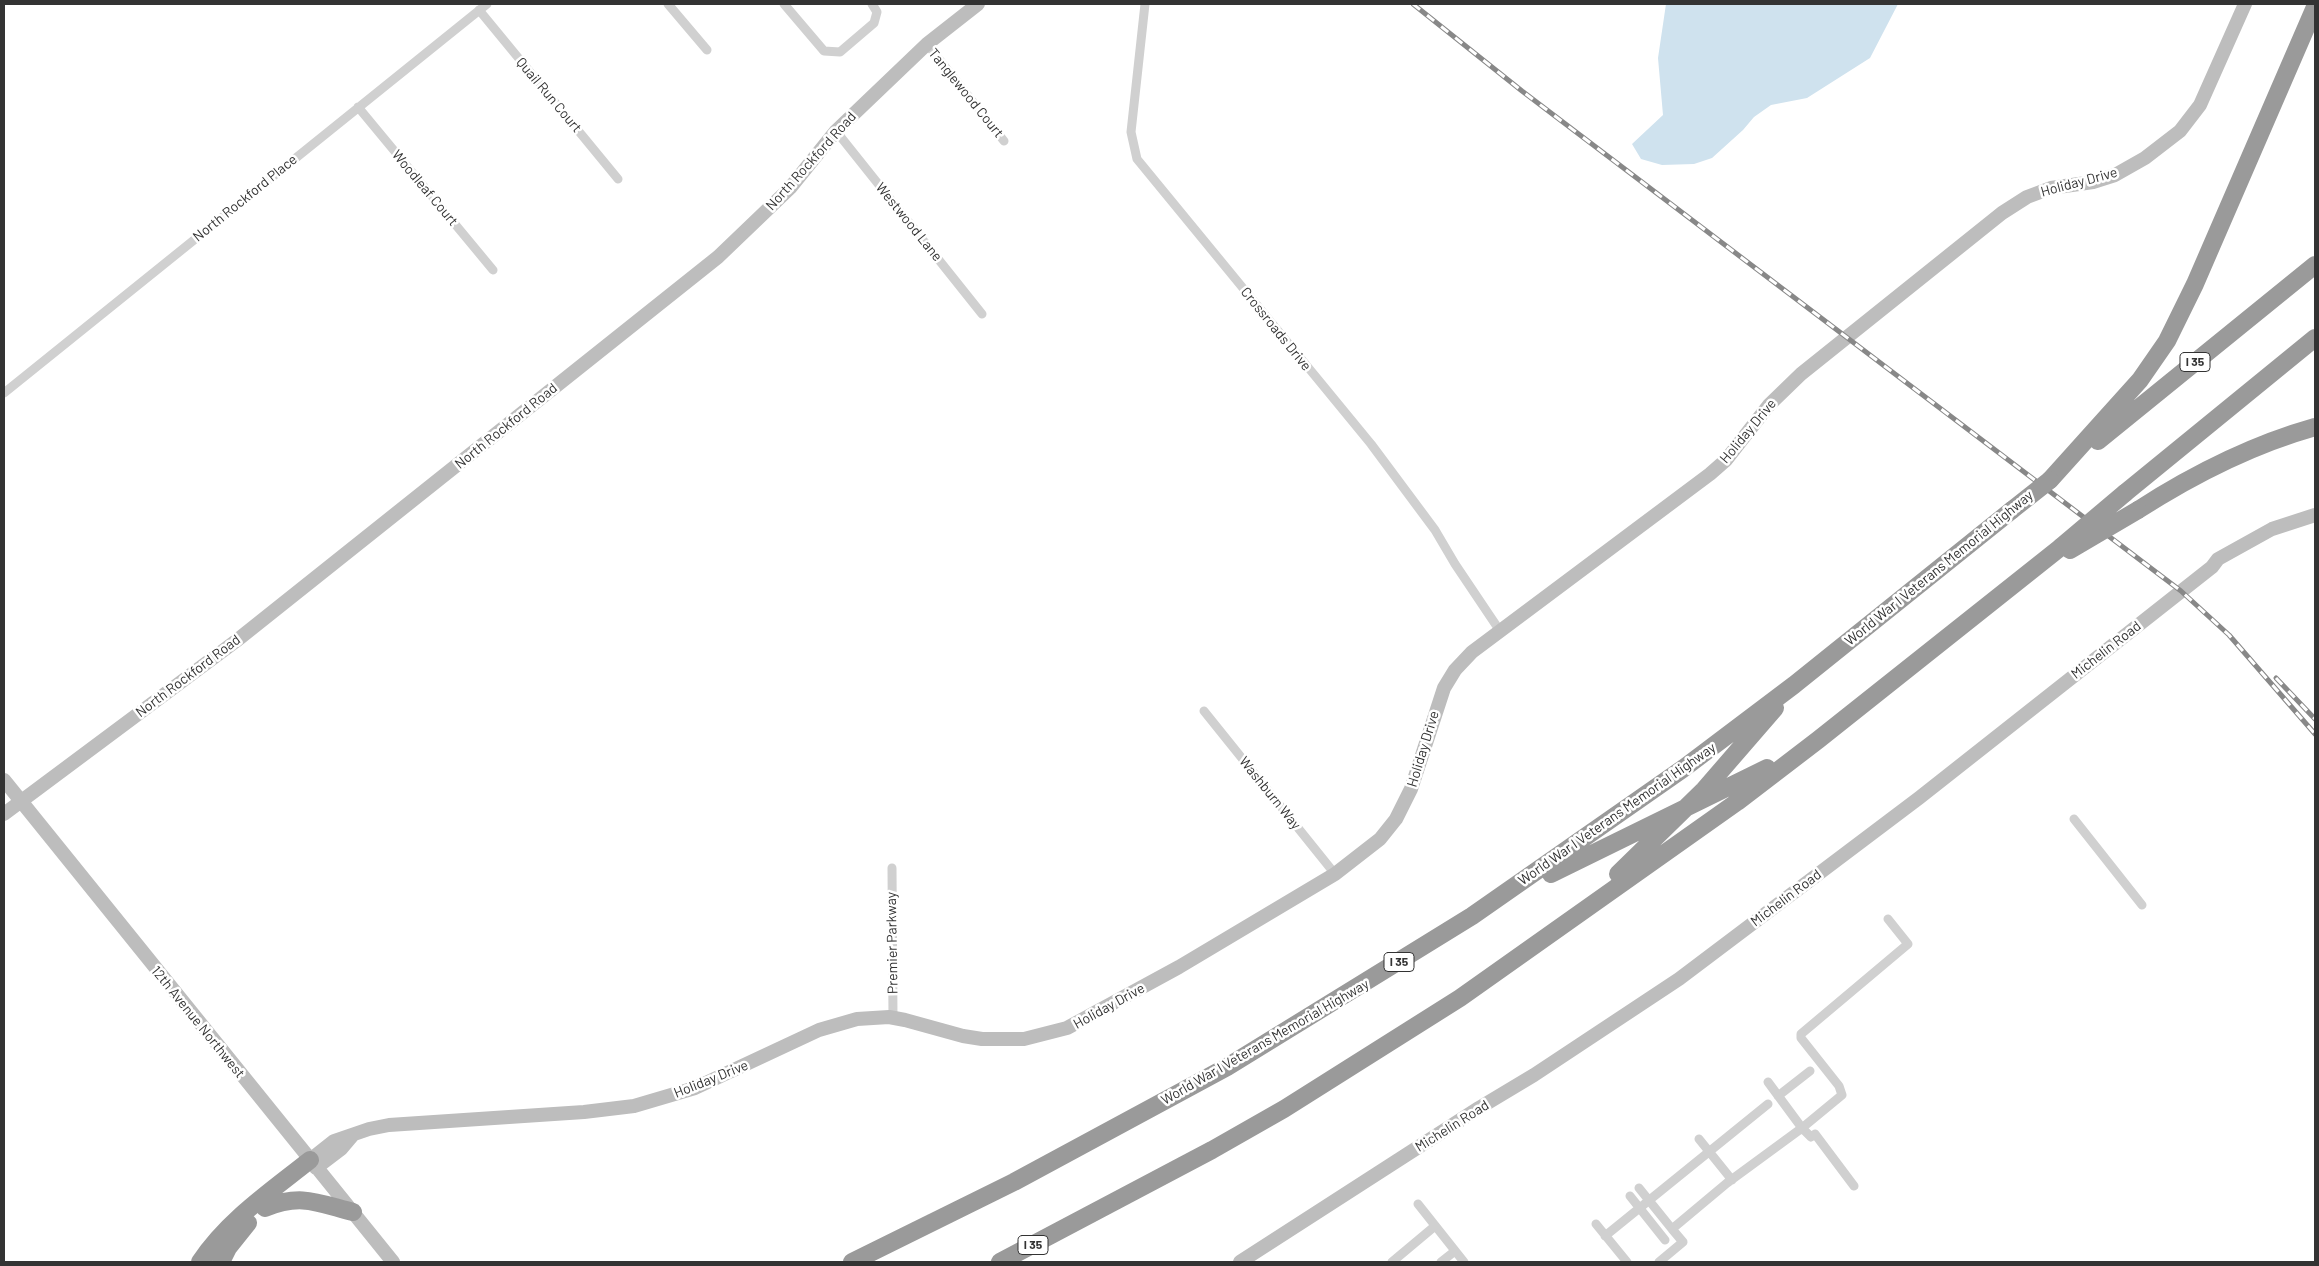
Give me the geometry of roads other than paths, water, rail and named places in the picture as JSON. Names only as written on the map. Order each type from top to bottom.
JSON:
[{"type":"highway","points":[[2073,457],[2140,380],[2179,318],[2315,8]]},
{"type":"highway","name":"World War I Veterans Memorial Highway","points":[[852,1262],[1014,1182],[1203,1080],[1305,1020],[1472,916],[1684,768],[1794,685],[2050,480],[2073,457],[2315,265]]},
{"type":"highway","name":"I 35","points":[[1000,1262],[1212,1150],[1284,1109],[1460,998],[1712,819],[1818,740],[2037,566],[2064,549],[2125,493],[2315,338]]},
{"type":"highway","points":[[2064,549],[2138,510],[2172,488],[2248,449],[2315,426]]},
{"type":"highway","points":[[1529,948],[1606,885],[1688,807],[1794,685]]},
{"type":"highway","points":[[1472,916],[1578,859],[1754,775],[1818,740]]},
{"type":"highway","points":[[221,1262],[238,1234],[313,1164]]},
{"type":"highway","points":[[200,1262],[222,1235],[247,1211],[313,1164]]},
{"type":"highway","points":[[265,1208],[281,1202],[298,1199],[353,1212]]},
{"type":"street","name":"North Rockford Place","points":[[4,393],[488,4]]},
{"type":"street","points":[[668,4],[707,50]]},
{"type":"street","points":[[784,4],[824,51],[840,52],[874,23],[877,12],[872,4]]},
{"type":"street","name":"North Rockford Road","points":[[4,814],[20,800],[236,641],[718,257],[790,188],[836,131],[927,44],[978,4]]},
{"type":"street","name":"Crossroads Drive","points":[[1145,4],[1131,132],[1138,159],[1371,444],[1435,530],[1455,564],[1500,630]]},
{"type":"street","name":"Holiday Drive","points":[[313,1164],[334,1141],[389,1125],[584,1112],[634,1106],[700,1086],[833,1026],[857,1019],[893,1018],[982,1040],[1024,1040],[1047,1035],[1067,1028],[1116,1002],[1335,874],[1369,848],[1389,829],[1411,789],[1444,688],[1455,670],[1472,652],[1710,474],[1726,460],[1769,405],[1800,374],[2006,210],[2027,197],[2051,188],[2093,182],[2115,175],[2145,158],[2180,131],[2200,105],[2245,4]]},
{"type":"street","name":"Quail Run Court","points":[[479,10],[618,179]]},
{"type":"street","name":"Tanglewood Court","points":[[927,44],[1004,141]]},
{"type":"street","name":"Woodleaf Court","points":[[358,107],[493,270]]},
{"type":"street","name":"Westwood Lane","points":[[836,131],[982,314]]},
{"type":"street","name":"Michelin Road","points":[[1240,1262],[1479,1108],[1534,1076],[1679,979],[1919,798],[2212,567],[2218,559],[2272,529],[2315,515]]},
{"type":"street","name":"Washburn Way","points":[[1204,711],[1335,874]]},
{"type":"street","name":"12th Avenue Northwest","points":[[4,780],[394,1262]]},
{"type":"street","points":[[2074,819],[2142,905]]},
{"type":"street","name":"Premier Parkway","points":[[892,868],[893,1018]]},
{"type":"street","points":[[1672,1229],[1842,1095],[1839,1086],[1801,1038],[1801,1034],[1908,944],[1888,920]]},
{"type":"street","points":[[1778,1096],[1810,1070]]},
{"type":"street","points":[[1768,1082],[1802,1128],[1811,1137],[1815,1134],[1854,1186]]},
{"type":"street","points":[[1605,1236],[1768,1104]]},
{"type":"street","points":[[1699,1139],[1732,1180]]},
{"type":"street","points":[[1639,1188],[1683,1242],[1660,1262]]},
{"type":"street","points":[[1630,1196],[1665,1240]]},
{"type":"street","points":[[1418,1204],[1464,1262]]},
{"type":"street","points":[[1596,1224],[1627,1262]]},
{"type":"street","points":[[1392,1262],[1435,1226]]},
{"type":"street","points":[[1441,1262],[1455,1251]]},
{"type":"water","points":[[1666,4],[1898,4],[1870,58],[1807,98],[1771,105],[1754,117],[1743,130],[1712,158],[1694,164],[1662,165],[1641,159],[1632,144],[1663,115],[1658,58]]},
{"type":"railway","points":[[1413,4],[1522,91],[2181,591],[2229,635],[2315,734]]},
{"type":"railway","points":[[2276,678],[2315,719]]}]
